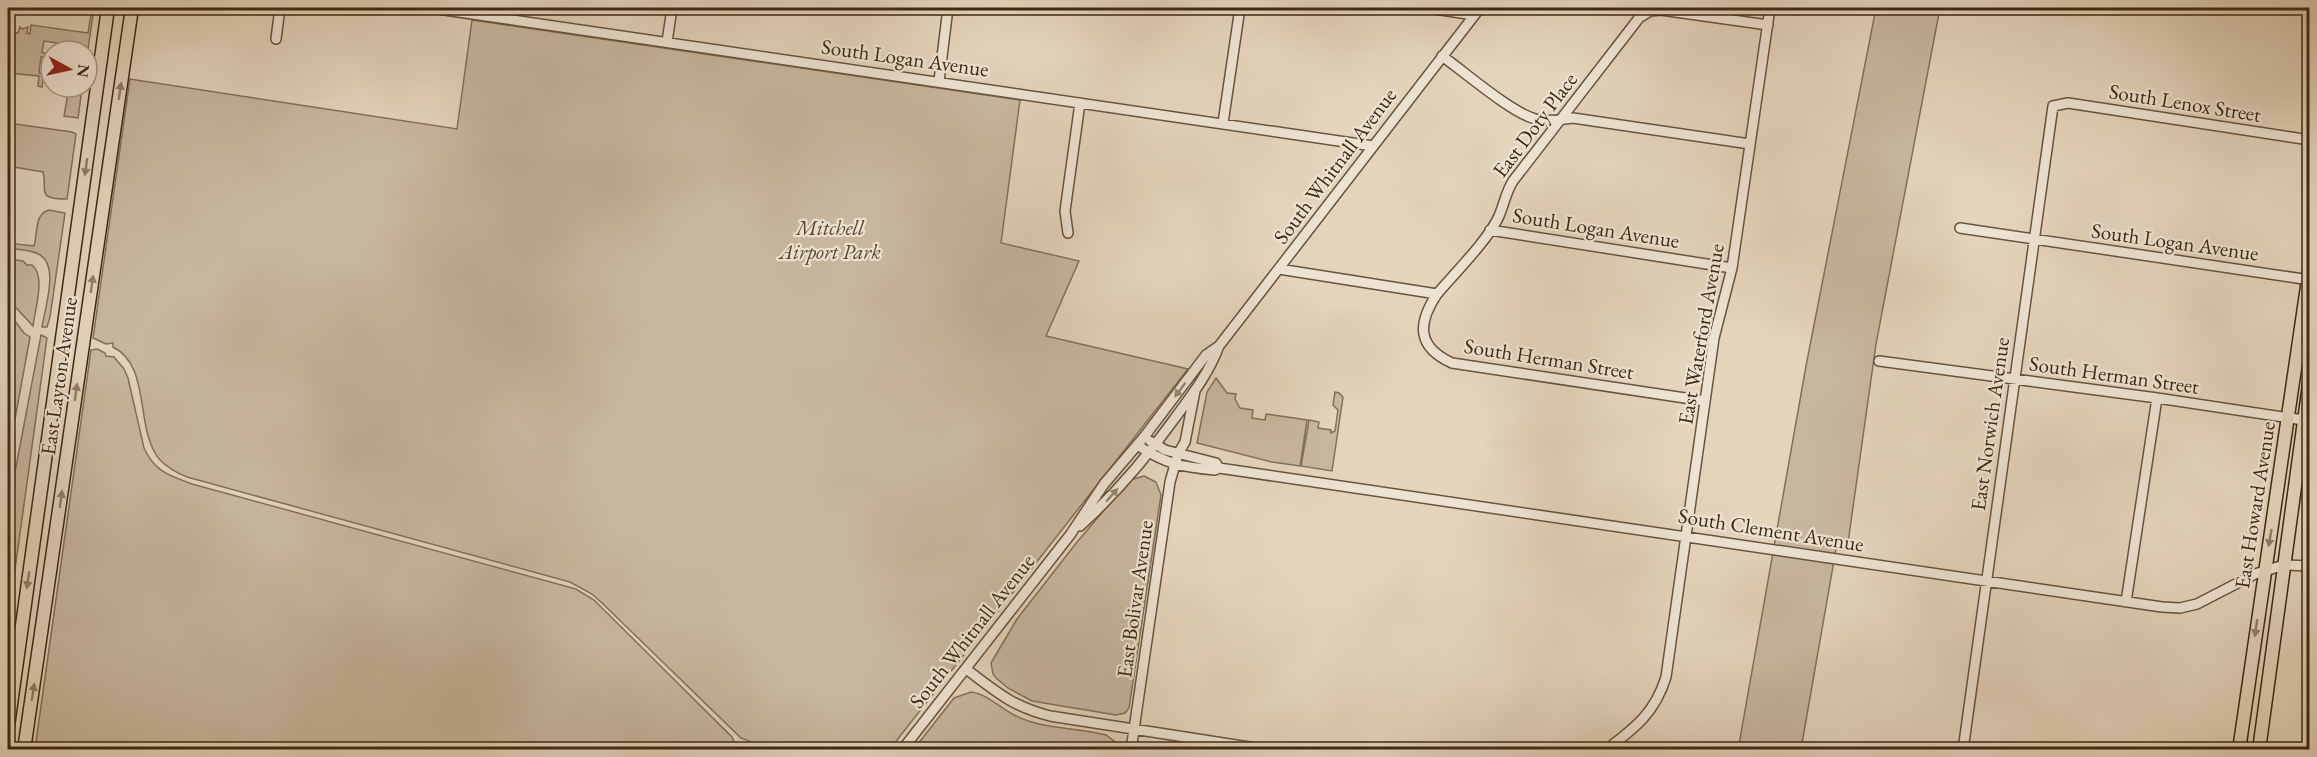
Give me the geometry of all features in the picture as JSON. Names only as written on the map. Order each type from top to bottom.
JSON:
[{"type":"main road","name":"East Layton Avenue","points":[[8,726],[108,8]]},
{"type":"main road","name":"East Layton Avenue","points":[[24,750],[132,8]]},
{"type":"main road","name":"East Howard Avenue","points":[[2239,750],[2310,266]]},
{"type":"main road","name":"East Howard Avenue","points":[[2259,750],[2306,421],[2310,377]]},
{"type":"street","points":[[276,39],[280,8]]},
{"type":"street","name":"South Logan Avenue","points":[[431,8],[1372,146]]},
{"type":"street","points":[[667,42],[672,8]]},
{"type":"street","points":[[939,81],[948,8]]},
{"type":"street","points":[[1224,123],[1240,8]]},
{"type":"street","points":[[1428,8],[1477,11]]},
{"type":"street","name":"East Waterford Avenue","points":[[1606,750],[1652,711],[1666,677],[1716,324],[1732,268],[1770,8]]},
{"type":"street","name":"East Doty Place","points":[[1437,294],[1490,230],[1499,216],[1506,192],[1513,181],[1640,18],[1650,12],[1661,10],[1767,25]]},
{"type":"street","name":"South Whitnall Avenue","points":[[902,750],[1070,535],[1104,484],[1144,437],[1206,355],[1218,346],[1280,270],[1372,146],[1477,11]]},
{"type":"street","points":[[1442,56],[1519,112],[1544,121],[1573,118],[1750,144]]},
{"type":"street","points":[[1068,233],[1065,211],[1080,103]]},
{"type":"street","name":"South Lenox Street","points":[[2055,105],[2068,104],[2310,140]]},
{"type":"street","name":"East Norwich Avenue","points":[[1963,750],[2052,108],[2055,105]]},
{"type":"street","name":"South Logan Avenue","points":[[1960,228],[2309,279]]},
{"type":"street","name":"South Logan Avenue","points":[[1490,230],[1732,268]]},
{"type":"street","points":[[1280,270],[1437,294]]},
{"type":"street","name":"South Herman Street","points":[[1437,294],[1424,317],[1422,328],[1424,337],[1434,353],[1452,363],[1705,401]]},
{"type":"street","name":"South Whitnall Avenue","points":[[1070,535],[1104,504],[1155,444],[1195,391],[1212,363],[1218,346]]},
{"type":"street","name":"South Herman Street","points":[[1879,361],[2157,398],[2306,421]]},
{"type":"street","name":"East Bolivar Avenue","points":[[1131,750],[1168,498],[1178,454],[1185,441],[1195,391]]},
{"type":"street","points":[[2126,602],[2157,398]]},
{"type":"street","name":"South Clement Avenue","points":[[1144,437],[1165,450],[1216,463],[1219,468]]},
{"type":"street","name":"South Clement Avenue","points":[[1137,445],[1175,465],[1215,470],[1219,468],[2180,609],[2197,604],[2265,570],[2284,565],[2310,566]]},
{"type":"street","points":[[966,669],[1012,703],[1028,711],[1268,750]]},
{"type":"green space","points":[[92,8],[94,8],[89,39],[39,39],[39,76],[8,73],[8,21],[14,32],[18,33],[20,27],[22,29],[28,27],[27,33],[30,34],[31,25],[88,33]]},
{"type":"green space","points":[[1876,8],[1940,8],[1876,344],[1847,550],[1836,549],[1801,749],[1738,750],[1806,366]]},
{"type":"green space","name":"Mitchell Airport Park","points":[[472,20],[1020,100],[1001,243],[1079,261],[1046,336],[1188,369],[890,749],[770,749],[741,738],[602,603],[592,594],[570,582],[187,477],[163,463],[152,447],[133,368],[125,356],[113,347],[113,343],[106,344],[93,338],[130,79],[457,129]]},
{"type":"green space","points":[[67,99],[81,99],[78,118],[64,116]]},
{"type":"green space","points":[[8,123],[76,134],[67,199],[57,199],[45,193],[43,172],[8,166]]},
{"type":"green space","points":[[49,210],[65,213],[50,317],[47,327],[42,327],[50,278],[46,260],[32,252],[8,248],[8,243],[34,246],[41,215]]},
{"type":"green space","points":[[8,259],[23,261],[27,265],[32,265],[36,270],[39,285],[33,326],[8,299]]},
{"type":"green space","points":[[8,312],[24,333],[30,337],[8,457]]},
{"type":"green space","points":[[41,335],[47,338],[8,620],[8,509]]},
{"type":"green space","points":[[97,349],[106,356],[114,357],[124,369],[144,448],[158,468],[164,472],[192,484],[576,589],[594,600],[732,737],[737,749],[35,749],[91,350]]},
{"type":"green space","points":[[1216,378],[1227,393],[1236,394],[1235,399],[1240,408],[1253,410],[1252,418],[1265,420],[1266,414],[1307,420],[1300,466],[1272,462],[1197,443],[1207,392]]},
{"type":"green space","points":[[1335,392],[1343,397],[1332,471],[1301,466],[1309,420],[1319,422],[1318,428],[1331,430],[1331,433],[1335,431],[1338,410],[1333,405]]},
{"type":"green space","points":[[1144,476],[1156,482],[1161,495],[1129,708],[1125,713],[1116,715],[1032,701],[1008,688],[993,674],[991,663],[1017,619],[1077,542],[1130,480]]},
{"type":"green space","points":[[971,692],[983,696],[1027,721],[1106,735],[1114,741],[1118,749],[914,749],[954,698]]}]
